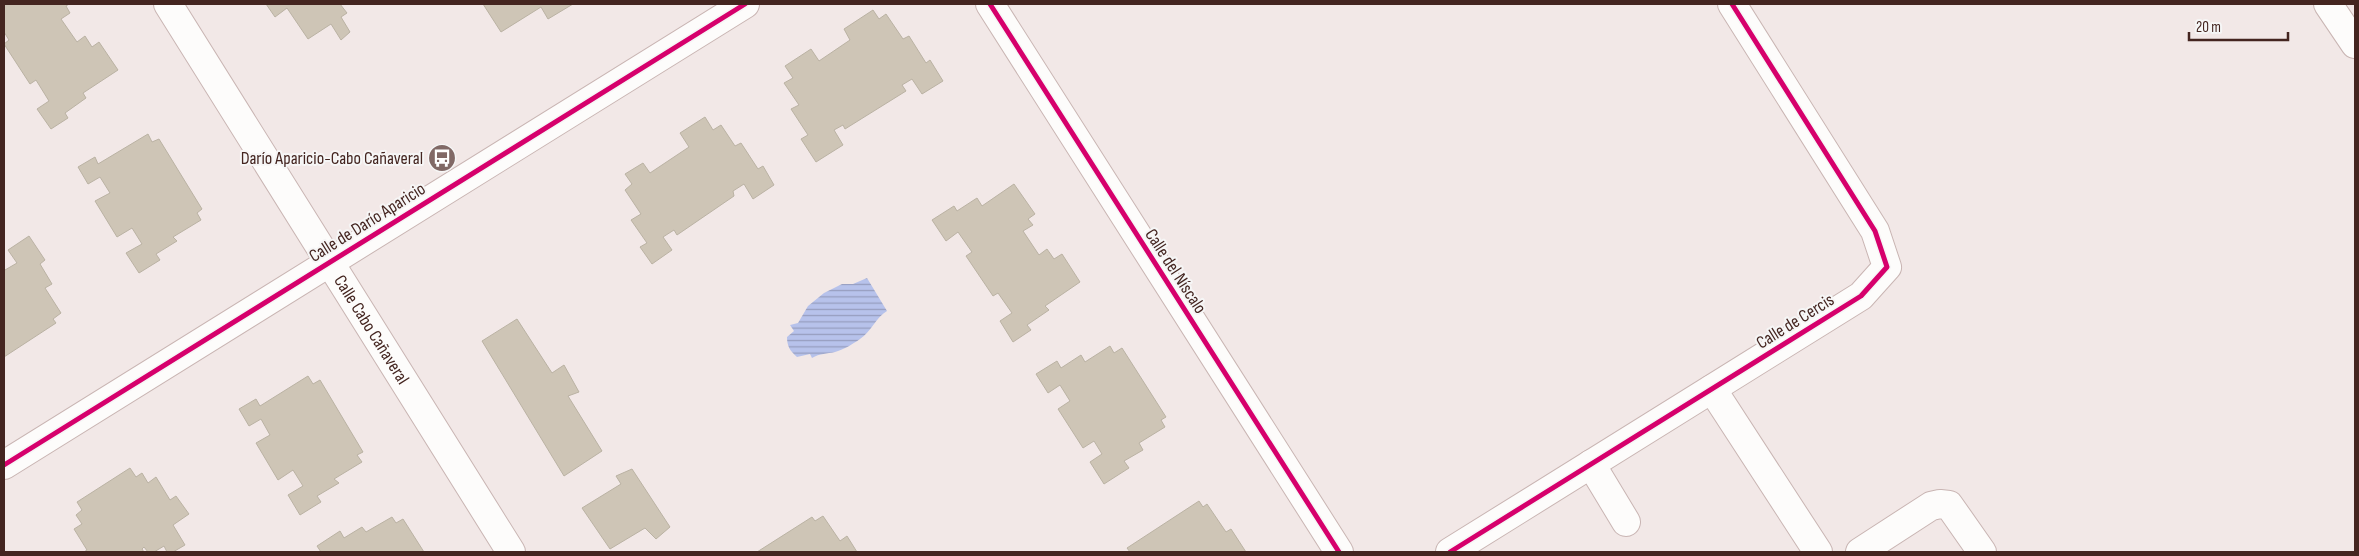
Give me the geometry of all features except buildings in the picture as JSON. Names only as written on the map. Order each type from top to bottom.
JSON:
[{"type":"street","name":"Calle Cabo Cañaveral","points":[[168,4],[511,552]]},
{"type":"street","name":"Calle de Darío Aparicio","points":[[4,465],[745,4]]},
{"type":"street","name":"Calle del Níscalo","points":[[990,4],[1339,552]]},
{"type":"street","name":"Calle de Cercis","points":[[1450,552],[1861,296],[1887,267],[1875,231],[1732,4]]},
{"type":"street","points":[[2328,4],[2354,39]]},
{"type":"street","points":[[1712,389],[1818,552]]},
{"type":"street","points":[[1591,464],[1626,522]]},
{"type":"street","points":[[1860,552],[1931,506],[1940,504],[1949,505],[1982,552]]},
{"type":"water","points":[[867,278],[887,311],[864,336],[845,348],[812,358],[810,354],[797,357],[789,348],[787,337],[794,331],[790,325],[798,323],[808,306],[824,293],[842,284],[853,284]]},
{"type":"cycle path","points":[[4,465],[745,4]]},
{"type":"cycle path","points":[[990,4],[1339,552]]},
{"type":"cycle path","points":[[1450,552],[1861,296],[1887,267],[1875,231],[1732,4]]},
{"type":"place","name":"Darío Aparicio-Cabo Cañaveral","points":[[442,158]]}]
